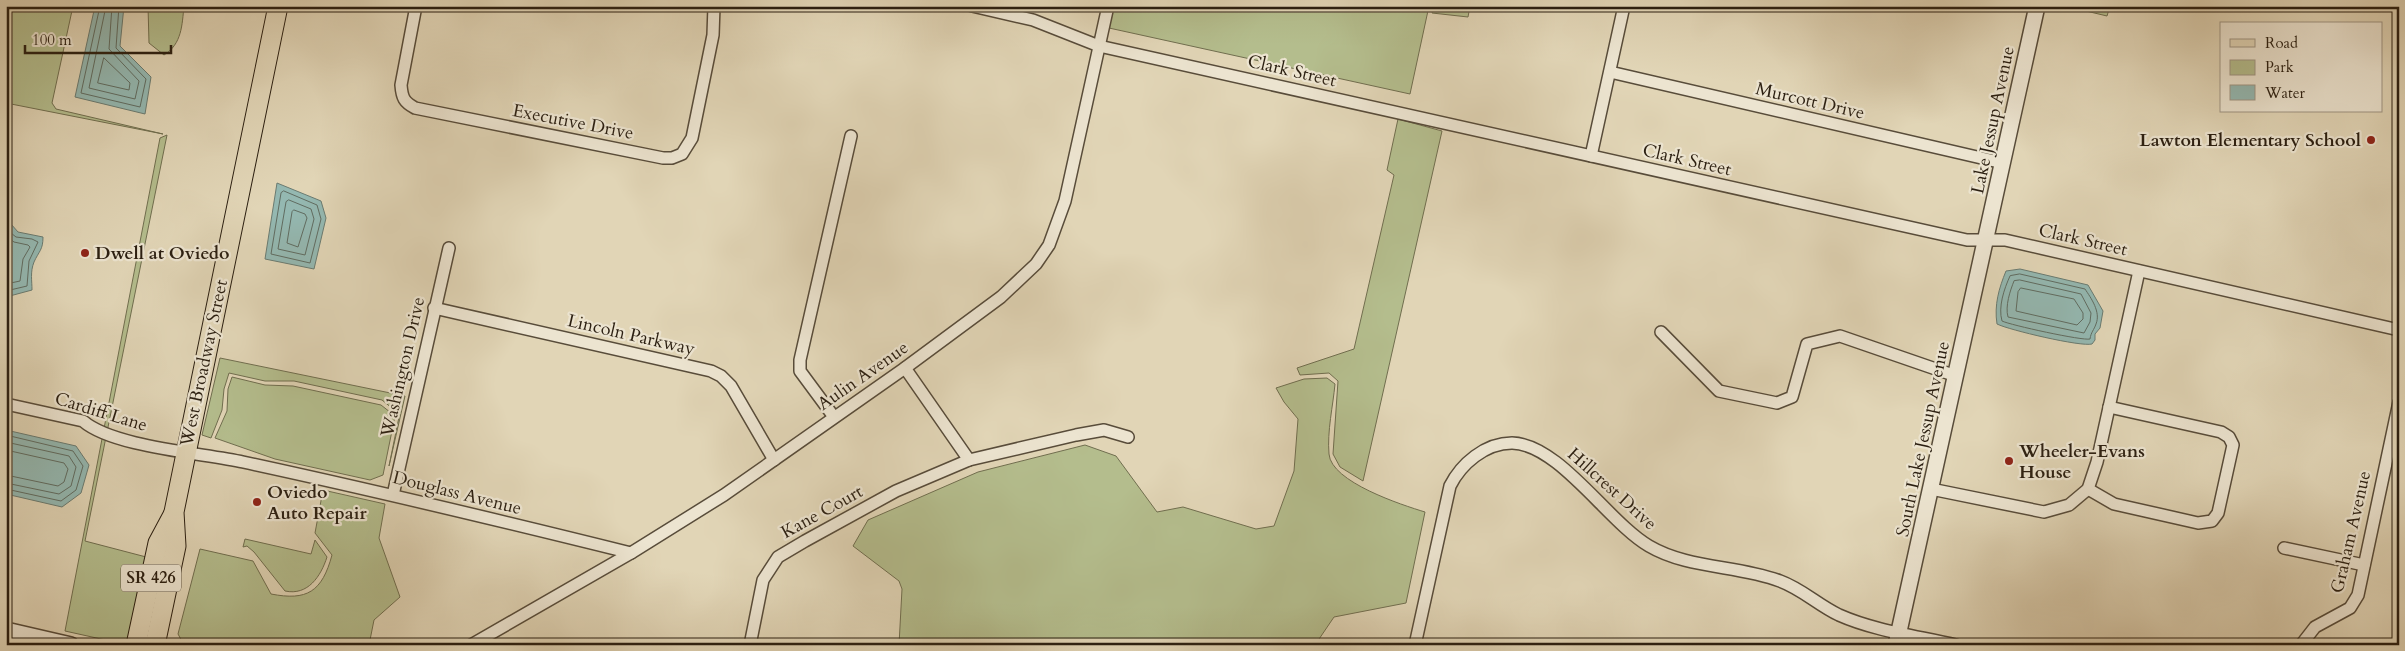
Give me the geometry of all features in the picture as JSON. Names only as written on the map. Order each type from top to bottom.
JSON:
[{"type":"main road","name":"West Broadway Street","points":[[136,645],[158,543],[173,514],[278,6]]},
{"type":"main road","name":"West Broadway Street","points":[[155,645],[176,546],[173,514]]},
{"type":"street","name":"Executive Drive","points":[[416,6],[401,85],[401,95],[405,103],[415,108],[663,158],[672,158],[682,154],[692,138],[713,35],[714,6]]},
{"type":"street","name":"Clark Street","points":[[972,6],[1033,20],[1099,46],[1967,240],[1985,242],[2005,240],[2399,330]]},
{"type":"street","name":"Aulin Avenue","points":[[471,645],[631,553],[774,460],[905,368],[1001,297],[1036,264],[1049,245],[1065,201],[1108,6]]},
{"type":"street","points":[[1591,156],[1624,6]]},
{"type":"street","name":"Lake Jessup Avenue","points":[[1985,242],[2037,6]]},
{"type":"street","name":"Murcott Drive","points":[[1610,72],[2003,163]]},
{"type":"street","points":[[834,418],[800,371],[800,360],[851,136]]},
{"type":"street","name":"South Lake Jessup Avenue","points":[[1898,639],[1985,242]]},
{"type":"street","name":"Washington Drive","points":[[393,494],[449,248]]},
{"type":"street","points":[[1931,489],[2044,512],[2069,505],[2088,489],[2097,462],[2138,271]]},
{"type":"street","name":"Lincoln Parkway","points":[[434,308],[711,371],[721,376],[731,386],[774,460]]},
{"type":"street","points":[[1661,332],[1719,392],[1777,403],[1792,397],[1807,344],[1840,336],[1956,376]]},
{"type":"street","points":[[905,368],[969,460]]},
{"type":"street","name":"Graham Avenue","points":[[2301,645],[2315,627],[2350,608],[2358,595],[2399,402]]},
{"type":"street","name":"Cardiff Lane","points":[[6,404],[83,421],[92,428],[144,445],[186,451]]},
{"type":"street","points":[[2088,489],[2114,504],[2198,523],[2212,521],[2218,513],[2233,445],[2229,437],[2221,432],[2109,407]]},
{"type":"street","name":"Kane Court","points":[[750,645],[763,580],[778,557],[896,491],[969,460],[1085,433],[1104,430],[1128,437]]},
{"type":"street","name":"Hillcrest Drive","points":[[1415,645],[1445,501],[1456,473],[1470,459],[1489,448],[1512,443],[1533,448],[1554,460],[1628,532],[1649,546],[1669,555],[1779,580],[1798,589],[1837,614],[1898,639],[1956,645]]},
{"type":"street","name":"Douglass Avenue","points":[[186,451],[220,456],[393,494],[631,553]]},
{"type":"street","points":[[2284,548],[2364,565]]},
{"type":"street","points":[[6,630],[70,645]]},
{"type":"green space","points":[[6,6],[73,6],[52,103],[56,109],[163,134],[6,103]]},
{"type":"green space","points":[[148,6],[184,6],[182,27],[178,40],[170,51],[164,55],[149,43]]},
{"type":"green space","points":[[1114,6],[1429,6],[1410,94],[1109,28]]},
{"type":"green space","points":[[1434,6],[1470,6],[1468,17],[1432,13]]},
{"type":"green space","points":[[2065,6],[2110,6],[2107,16]]},
{"type":"green space","points":[[1398,119],[1442,131],[1363,481],[1340,467],[1333,454],[1338,381],[1329,373],[1300,375],[1297,368],[1354,349],[1394,175],[1387,170]]},
{"type":"green space","points":[[167,135],[85,541],[150,558],[128,645],[65,631],[160,138]]},
{"type":"green space","points":[[220,358],[405,396],[389,466],[399,417],[398,413],[382,400],[294,381],[265,381],[229,373],[224,389],[222,410],[211,438],[202,435]]},
{"type":"green space","points":[[232,377],[265,385],[293,386],[381,405],[395,416],[383,475],[370,480],[275,459],[215,438],[227,411],[228,389]]},
{"type":"green space","points":[[1327,378],[1335,384],[1329,436],[1329,454],[1333,464],[1354,483],[1369,491],[1425,512],[1406,603],[1334,617],[1315,645],[899,645],[902,589],[899,581],[853,546],[868,520],[978,472],[1085,445],[1116,456],[1157,512],[1183,507],[1256,529],[1274,526],[1294,471],[1298,419],[1284,402],[1276,388],[1304,379]]},
{"type":"green space","points":[[323,490],[385,504],[379,538],[400,597],[374,620],[369,645],[184,645],[178,634],[200,549],[253,561],[271,594],[294,596],[311,591],[318,585],[328,568],[332,555],[315,533]]},
{"type":"green space","points":[[245,539],[311,554],[315,540],[327,557],[321,571],[312,583],[300,590],[293,592],[285,591],[254,552],[247,546],[243,547]]},
{"type":"water","points":[[95,6],[124,6],[120,46],[151,77],[145,114],[75,97]]},
{"type":"water","points":[[277,183],[321,201],[326,218],[314,269],[265,259]]},
{"type":"water","points":[[6,224],[11,224],[18,232],[43,237],[43,241],[32,269],[32,290],[6,297]]},
{"type":"water","points":[[2020,269],[2088,285],[2103,311],[2100,328],[2095,334],[2095,340],[2092,344],[2074,343],[2045,337],[1997,324],[1996,310],[1998,297],[2006,271]]},
{"type":"water","points":[[6,430],[76,446],[89,465],[81,493],[62,507],[6,494]]},
{"type":"place","name":"Lawton Elementary School","points":[[2371,140]]},
{"type":"place","name":"Dwell at Oviedo","points":[[85,253]]},
{"type":"place","name":"Wheeler-Evans House","points":[[2009,461]]},
{"type":"place","name":"Oviedo Auto Repair","points":[[257,502]]}]
